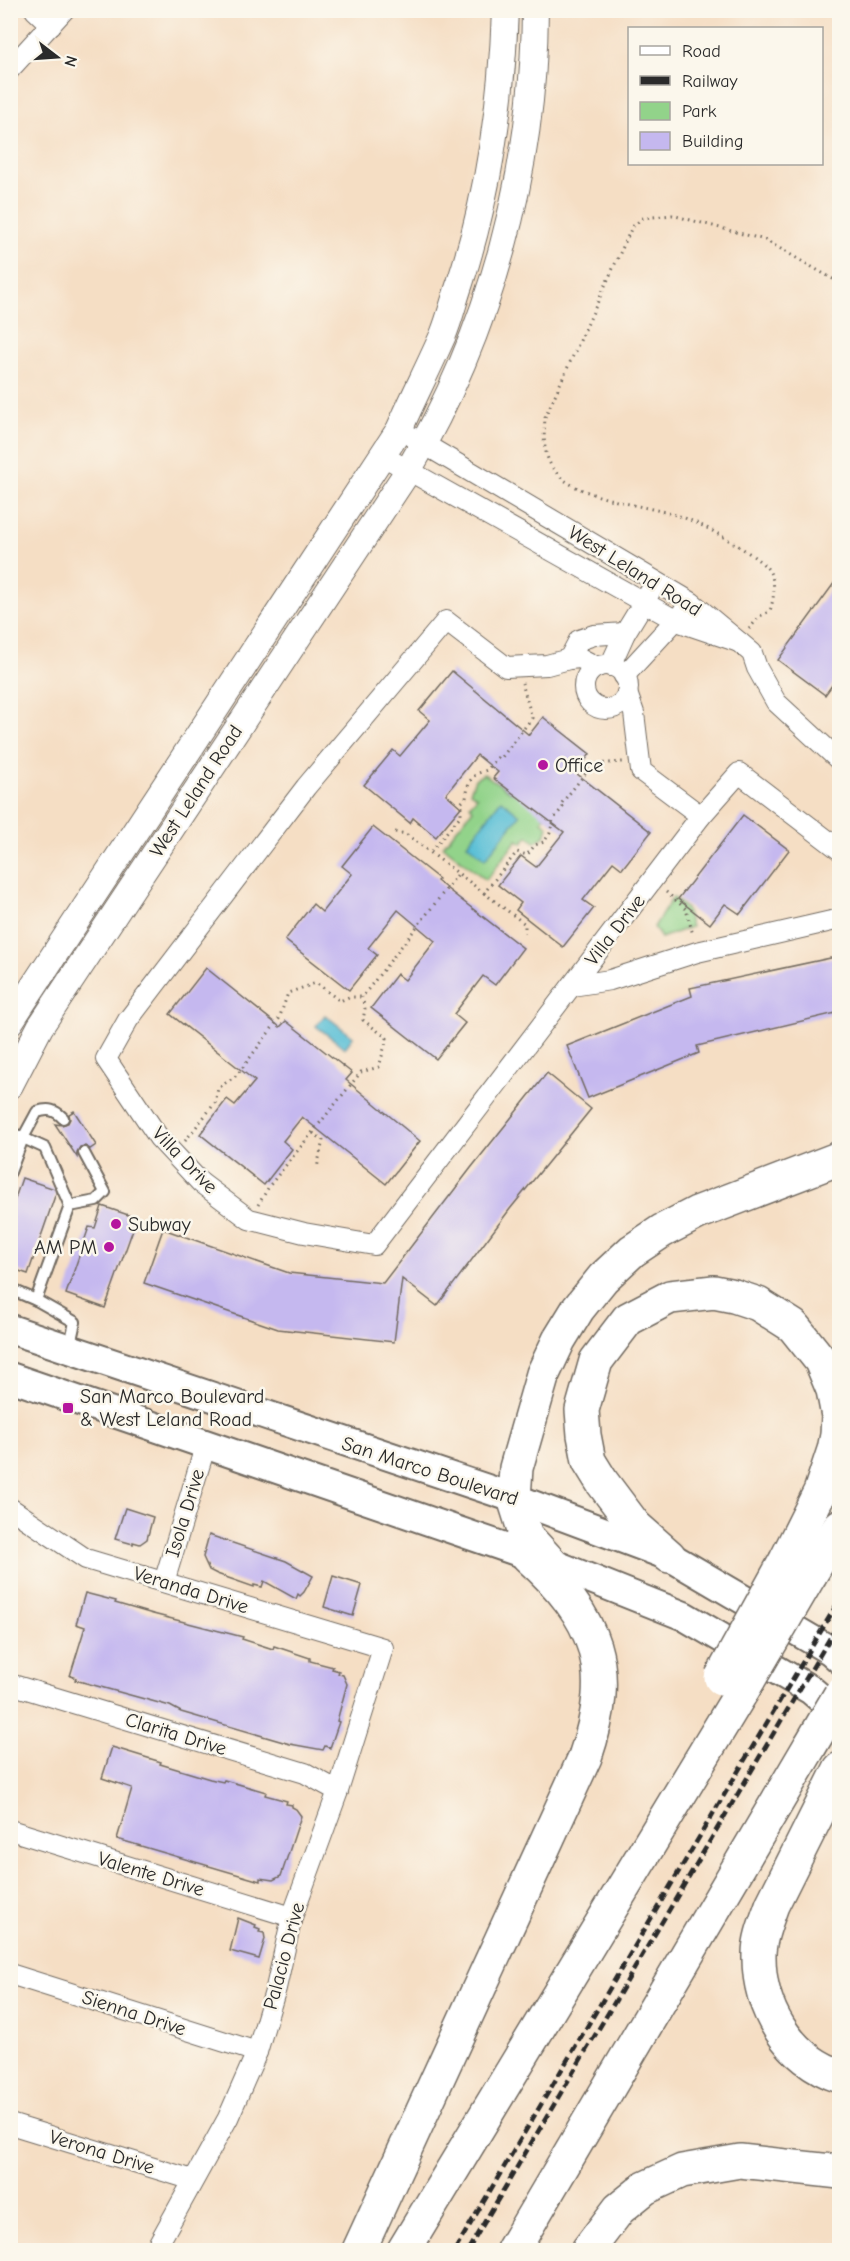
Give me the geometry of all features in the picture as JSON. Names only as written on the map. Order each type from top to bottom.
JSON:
[{"type":"highway","points":[[359,2250],[585,1757],[595,1729],[600,1700],[600,1683],[595,1648],[585,1622],[570,1599],[548,1574],[526,1536],[514,1498],[516,1468],[543,1374],[573,1317],[603,1278],[632,1251],[662,1231],[697,1214],[840,1158]]},
{"type":"highway","points":[[404,2250],[601,1925],[798,1568],[834,1450],[838,1416],[833,1390],[821,1361],[793,1326],[758,1304],[734,1296],[714,1292],[670,1297],[628,1319],[596,1361],[582,1410],[589,1461],[635,1526],[669,1556]]},
{"type":"highway","points":[[798,1568],[840,1526]]},
{"type":"highway","points":[[513,2250],[810,1746],[825,1692]]},
{"type":"highway","points":[[840,1769],[772,1905],[764,1926],[759,1953],[762,1991],[776,2025],[797,2052],[826,2072],[840,2076]]},
{"type":"highway","points":[[588,2250],[619,2209],[645,2188],[682,2171],[740,2161],[840,2172]]},
{"type":"main road","name":"San Marco Boulevard","points":[[10,1329],[514,1498],[669,1556],[835,1655]]},
{"type":"main road","points":[[10,1377],[539,1560],[684,1616],[825,1692],[840,1715]]},
{"type":"street","points":[[10,69],[57,18],[35,10]]},
{"type":"street","name":"West Leland Road","points":[[10,1022],[399,430],[444,333],[472,244],[487,184],[497,126],[504,61],[505,10]]},
{"type":"street","name":"West Leland Road","points":[[10,1085],[40,1027],[424,444],[465,358],[496,272],[512,210],[525,145],[532,87],[535,10]]},
{"type":"street","name":"West Leland Road","points":[[399,430],[691,602],[739,642]]},
{"type":"street","name":"West Leland Road","points":[[383,456],[677,621],[739,642]]},
{"type":"street","points":[[609,676],[625,633],[642,602],[657,582]]},
{"type":"street","points":[[609,676],[677,621],[691,602]]},
{"type":"street","name":"Villa Drive","points":[[609,676],[547,665],[506,667],[446,621],[306,787],[128,1020],[106,1059],[159,1138],[201,1183],[249,1219],[303,1233],[374,1245],[701,816],[739,773],[840,850]]},
{"type":"street","points":[[568,659],[579,640],[594,635],[625,633]]},
{"type":"street","points":[[739,642],[753,654],[757,668],[776,702],[837,752]]},
{"type":"street","points":[[568,659],[580,658],[609,676],[634,714],[641,771],[701,816]]},
{"type":"street","name":"Villa Drive","points":[[547,665],[568,659]]},
{"type":"street","points":[[572,986],[610,980],[697,952],[840,919]]},
{"type":"street","name":"Isola Drive","points":[[164,1582],[206,1444]]},
{"type":"street","name":"Veranda Drive","points":[[10,1508],[86,1558],[383,1648]]},
{"type":"street","name":"Palacio Drive","points":[[155,2250],[228,2118],[257,2052],[276,1988],[292,1917],[338,1791],[383,1648]]},
{"type":"street","name":"Clarita Drive","points":[[10,1684],[305,1773],[338,1791]]},
{"type":"street","name":"Valente Drive","points":[[10,1830],[292,1917]]},
{"type":"street","name":"Sienna Drive","points":[[10,1974],[257,2052]]},
{"type":"street","name":"Verona Drive","points":[[10,2124],[193,2180]]},
{"type":"lane","points":[[10,1172],[23,1138],[37,1112],[46,1109],[57,1112],[63,1118]]},
{"type":"lane","points":[[10,1132],[45,1148],[70,1206],[36,1299]]},
{"type":"lane","points":[[70,1206],[96,1201],[105,1191],[84,1153]]},
{"type":"lane","points":[[10,1289],[36,1299],[75,1322],[69,1349]]},
{"type":"path","points":[[739,642],[760,616],[770,611],[776,595],[768,569],[730,541],[678,516],[626,504],[571,486],[554,470],[543,446],[545,417],[632,227],[643,218],[672,214],[765,240],[840,283]]},
{"type":"path","points":[[430,852],[461,815],[461,803],[466,798],[469,782],[476,774],[487,770],[498,757],[502,757],[532,718],[518,666]]},
{"type":"path","points":[[484,893],[517,852],[527,855],[535,845],[544,842],[550,833],[553,820],[563,807],[561,804],[593,764],[640,762]]},
{"type":"path","points":[[395,832],[406,834],[525,924],[525,933]]},
{"type":"path","points":[[362,997],[458,874]]},
{"type":"path","points":[[653,881],[686,909],[697,952]]},
{"type":"path","points":[[174,1154],[215,1103],[218,1088],[237,1075],[279,1019],[288,993],[316,983],[340,1001],[349,997],[362,997]]},
{"type":"path","points":[[249,1219],[270,1185],[361,1072],[379,1067],[387,1038],[363,1020],[365,1009],[362,997]]},
{"type":"path","points":[[313,1132],[323,1140],[317,1168]]},
{"type":"green space","points":[[484,774],[511,792],[519,782],[544,817],[542,821],[548,826],[545,836],[535,842],[528,836],[522,843],[517,840],[486,880],[443,846],[473,809],[470,805],[477,797],[470,792],[475,779]]},
{"type":"green space","points":[[673,897],[686,909],[691,927],[661,938],[654,927]]},
{"type":"water","points":[[501,800],[520,815],[485,859],[467,844]]},
{"type":"water","points":[[325,1015],[353,1037],[345,1048],[316,1026]]},
{"type":"building","points":[[840,575],[840,674],[825,695],[778,660]]},
{"type":"building","points":[[452,671],[529,735],[543,717],[590,754],[576,773],[651,832],[622,869],[613,862],[583,900],[594,908],[563,947],[516,910],[521,903],[498,885],[521,856],[536,867],[564,832],[493,778],[498,772],[477,755],[446,794],[461,807],[436,837],[413,818],[410,823],[364,785],[393,750],[400,756],[430,720],[419,711]]},
{"type":"building","points":[[743,815],[789,850],[740,914],[725,904],[710,924],[678,899]]},
{"type":"building","points":[[373,827],[439,879],[437,881],[523,948],[495,985],[483,976],[454,1014],[465,1023],[436,1059],[371,1008],[397,974],[405,980],[435,941],[398,910],[368,948],[377,955],[349,990],[285,940],[313,904],[322,912],[352,874],[342,866]]},
{"type":"building","points":[[840,956],[840,1012],[697,1046],[699,1053],[588,1098],[567,1046],[692,996],[690,988]]},
{"type":"building","points":[[206,968],[280,1027],[286,1021],[352,1073],[346,1080],[420,1141],[386,1184],[302,1117],[283,1141],[292,1149],[264,1185],[200,1134],[227,1099],[235,1105],[255,1081],[170,1014]]},
{"type":"building","points":[[547,1073],[591,1109],[510,1209],[437,1306],[402,1279],[394,1342],[278,1329],[144,1283],[163,1229],[289,1273],[383,1283]]},
{"type":"building","points":[[74,1111],[96,1145],[90,1149],[85,1146],[80,1147],[77,1157],[55,1124],[68,1123],[69,1114]]},
{"type":"building","points":[[22,1178],[55,1189],[56,1193],[28,1274],[10,1268],[10,1213]]},
{"type":"building","points":[[102,1206],[137,1218],[105,1308],[66,1294],[89,1227],[95,1228]]},
{"type":"building","points":[[125,1508],[153,1517],[147,1539],[140,1544],[115,1539]]},
{"type":"building","points":[[209,1535],[286,1561],[313,1576],[304,1592],[300,1596],[298,1594],[296,1599],[264,1581],[262,1587],[254,1585],[254,1587],[217,1574],[209,1570],[203,1557]]},
{"type":"building","points":[[333,1576],[362,1585],[353,1616],[324,1607]]},
{"type":"building","points":[[85,1593],[153,1614],[243,1637],[242,1639],[273,1649],[274,1646],[310,1658],[310,1661],[333,1667],[332,1669],[339,1671],[338,1674],[343,1675],[347,1684],[337,1721],[339,1722],[330,1748],[325,1746],[323,1750],[290,1744],[181,1712],[170,1706],[75,1680],[76,1678],[70,1676],[85,1627],[76,1624]]},
{"type":"building","points":[[112,1747],[210,1779],[223,1782],[224,1780],[266,1792],[265,1795],[287,1801],[286,1804],[292,1805],[301,1816],[281,1876],[273,1880],[260,1878],[260,1881],[117,1839],[132,1788],[102,1778]]},
{"type":"building","points":[[238,1918],[256,1925],[255,1927],[260,1929],[259,1932],[264,1933],[265,1939],[259,1959],[230,1951]]},
{"type":"railway","points":[[455,2250],[840,1599]]},
{"type":"railway","points":[[468,2250],[840,1621]]},
{"type":"place","name":"Office","points":[[543,765]]},
{"type":"place","name":"Subway","points":[[116,1224]]},
{"type":"place","name":"AM PM","points":[[109,1247]]},
{"type":"place","name":"San Marco Boulevard & West Leland Road","points":[[68,1408]]}]
